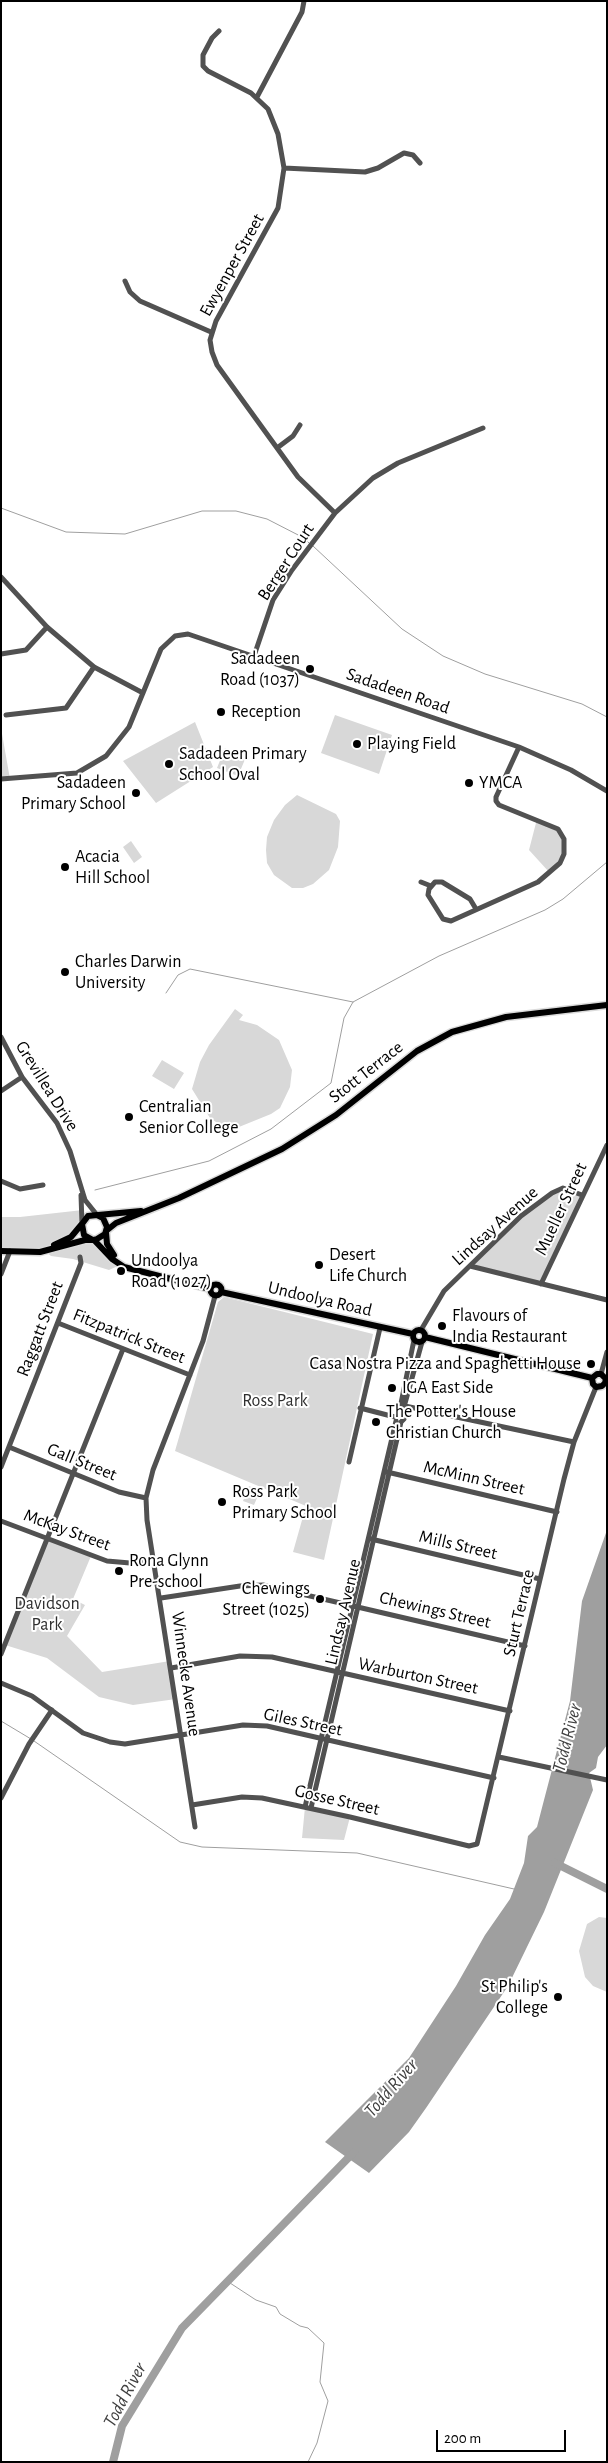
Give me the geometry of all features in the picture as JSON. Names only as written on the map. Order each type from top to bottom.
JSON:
[{"type":"main road","name":"Stott Terrace","points":[[106,1231],[113,1224],[159,1207],[245,1168],[298,1140],[336,1115],[403,1061],[452,1032],[506,1017],[607,1006]]},
{"type":"main road","name":"Stott Terrace","points":[[97,1215],[118,1215],[159,1207]]},
{"type":"main road","points":[[26,1252],[42,1249],[63,1241],[77,1232],[88,1216],[97,1215],[105,1221],[107,1244],[111,1252],[121,1262],[136,1270]]},
{"type":"main road","points":[[82,1224],[84,1235],[93,1240],[116,1262],[136,1270],[210,1289],[218,1294]]},
{"type":"main road","points":[[1,1251],[40,1252],[100,1238],[106,1231]]},
{"type":"main road","name":"Undoolya Road","points":[[210,1289],[212,1286],[218,1285],[221,1289],[218,1294],[380,1328],[592,1378]]},
{"type":"main road","points":[[419,1338],[421,1330]]},
{"type":"main road","points":[[597,1374],[601,1374],[605,1377],[606,1384],[596,1387],[592,1378],[597,1374]]},
{"type":"street","points":[[257,97],[302,12],[304,1]]},
{"type":"street","name":"Ewyenper Street","points":[[219,31],[212,38],[203,54],[203,66],[208,71],[257,97],[268,109],[274,120],[283,155],[284,168],[276,213],[221,311],[211,332],[211,346],[217,365],[277,448],[306,486],[335,513]]},
{"type":"street","points":[[284,168],[365,172],[378,168],[404,153],[413,155],[420,163]]},
{"type":"street","points":[[126,281],[130,292],[140,301],[211,332]]},
{"type":"street","points":[[277,448],[293,436],[300,425]]},
{"type":"street","name":"Berger Court","points":[[254,656],[273,600],[335,513],[373,478],[398,463],[482,428]]},
{"type":"street","points":[[1,577],[47,627],[94,667],[143,693],[129,727],[112,750],[97,762],[76,773],[1,779]]},
{"type":"street","points":[[1,654],[26,650],[47,627]]},
{"type":"street","name":"Sadadeen Road","points":[[143,693],[161,649],[175,636],[188,634],[519,747],[571,770],[607,791]]},
{"type":"street","points":[[6,715],[66,708],[94,667]]},
{"type":"street","points":[[476,909],[470,898],[442,882],[435,882],[431,886],[428,895],[443,919],[451,921],[538,882],[560,863],[564,854],[564,839],[558,829],[550,824],[499,805],[496,801],[496,796],[519,747]]},
{"type":"street","points":[[421,882],[431,886]]},
{"type":"street","name":"Grevillea Drive","points":[[1,1037],[22,1077],[57,1123],[70,1151],[78,1180],[88,1205],[97,1215]]},
{"type":"street","points":[[1,1091],[22,1077]]},
{"type":"street","name":"Mueller Street","points":[[541,1284],[607,1145]]},
{"type":"street","name":"Grevillea Drive","points":[[78,1180],[82,1224]]},
{"type":"street","points":[[1,1181],[20,1189],[43,1185]]},
{"type":"street","name":"Lindsay Avenue","points":[[421,1330],[444,1291],[521,1216],[552,1193],[563,1188],[582,1195]]},
{"type":"street","points":[[1,1274],[10,1252]]},
{"type":"street","name":"Raggatt Street","points":[[1,1467],[81,1262],[80,1257]]},
{"type":"street","points":[[470,1266],[607,1300]]},
{"type":"street","name":"Winnecke Avenue","points":[[195,1828],[146,1498],[153,1470],[204,1341],[218,1294]]},
{"type":"street","name":"Fitzpatrick Street","points":[[58,1323],[190,1375]]},
{"type":"street","points":[[349,1462],[380,1328]]},
{"type":"street","name":"Lindsay Avenue","points":[[398,1417],[405,1406],[419,1338]]},
{"type":"street","name":"Lindsay Avenue","points":[[312,1808],[375,1540],[398,1417],[419,1338]]},
{"type":"street","points":[[1,1654],[123,1350]]},
{"type":"street","points":[[601,1374],[607,1352]]},
{"type":"street","name":"Sturt Terrace","points":[[474,1846],[479,1840],[500,1757],[540,1579],[574,1442],[596,1387]]},
{"type":"street","points":[[405,1406],[574,1442]]},
{"type":"street","points":[[360,1408],[398,1417]]},
{"type":"street","name":"Gall Street","points":[[9,1448],[119,1492],[146,1498]]},
{"type":"street","name":"Lindsay Avenue","points":[[305,1807],[368,1538],[387,1472]]},
{"type":"street","name":"McMinn Street","points":[[387,1472],[557,1512]]},
{"type":"street","name":"McKay Street","points":[[1,1520],[107,1561],[130,1563],[154,1561]]},
{"type":"street","name":"Mills Street","points":[[368,1538],[540,1579]]},
{"type":"street","name":"Chewings Street","points":[[161,1598],[240,1586],[263,1585],[526,1646]]},
{"type":"street","name":"Warburton Street","points":[[172,1668],[240,1656],[257,1656],[510,1711]]},
{"type":"street","name":"Giles Street","points":[[1,1683],[32,1696],[83,1733],[110,1742],[125,1744],[243,1725],[267,1726],[494,1778]]},
{"type":"street","points":[[1,1798],[29,1744],[52,1710]]},
{"type":"street","points":[[500,1757],[607,1780]]},
{"type":"street","name":"Gosse Street","points":[[192,1805],[242,1797],[262,1798],[474,1846]]},
{"type":"green space","name":"Playing Field","points":[[335,715],[392,735],[379,774],[321,753]]},
{"type":"green space","name":"Sadadeen Primary School Oval","points":[[195,722],[213,767],[156,803],[123,761]]},
{"type":"green space","points":[[1,728],[10,779],[1,779]]},
{"type":"green space","points":[[225,748],[246,757],[238,776],[217,768]]},
{"type":"green space","points":[[297,795],[336,814],[340,821],[338,847],[329,870],[313,884],[303,888],[292,888],[274,875],[267,863],[266,850],[267,837],[274,820],[285,805]]},
{"type":"green space","points":[[537,819],[561,833],[564,854],[549,872],[529,850]]},
{"type":"green space","points":[[131,841],[142,857],[134,863],[123,847]]},
{"type":"green space","points":[[235,1009],[243,1015],[239,1020],[257,1025],[279,1040],[292,1070],[290,1087],[280,1108],[271,1114],[234,1129],[225,1128],[210,1118],[192,1089],[200,1062],[209,1045]]},
{"type":"green space","points":[[162,1060],[184,1073],[174,1089],[152,1076]]},
{"type":"green space","points":[[563,1188],[582,1195],[541,1284],[470,1266],[521,1216]]},
{"type":"green space","points":[[83,1210],[84,1220],[64,1242],[42,1249],[1,1251],[1,1217],[20,1217]]},
{"type":"green space","points":[[91,1239],[120,1265],[109,1270],[73,1259],[51,1256],[46,1252]]},
{"type":"green space","name":"Ross Park","points":[[224,1297],[373,1334],[324,1560],[293,1552],[306,1506],[175,1451],[218,1302]]},
{"type":"green space","points":[[249,1486],[260,1491],[254,1505],[243,1501]]},
{"type":"green space","name":"Davidson Park","points":[[47,1539],[91,1556],[73,1599],[85,1605],[67,1636],[102,1672],[170,1661],[176,1699],[133,1705],[99,1697],[47,1658],[5,1645]]},
{"type":"green space","points":[[305,1807],[350,1817],[344,1840],[302,1838]]},
{"type":"green space","points":[[599,1917],[607,1918],[607,1992],[593,1986],[585,1977],[579,1951],[587,1924]]},
{"type":"water","points":[[607,1530],[607,1745],[598,1757],[596,1768],[589,1773],[593,1790],[544,1912],[508,1986],[409,2132],[369,2173],[325,2142],[409,2058],[456,1986],[485,1935],[510,1899],[524,1863],[528,1836],[537,1827],[570,1701],[582,1601]]},
{"type":"waterway","points":[[1,508],[66,532],[125,534],[202,511],[236,511],[267,519],[304,538],[310,544]]},
{"type":"waterway","points":[[313,546],[402,629],[443,656],[485,674],[582,704],[607,717]]},
{"type":"waterway","points":[[95,1190],[209,1161],[271,1129],[331,1083],[344,1018],[353,1002],[439,956],[545,910],[563,899],[607,862]]},
{"type":"waterway","points":[[166,993],[178,975],[190,969],[353,1002]]},
{"type":"waterway","points":[[1,1721],[31,1739]]},
{"type":"waterway","points":[[34,1741],[180,1842],[202,1847],[357,1853],[514,1889]]},
{"type":"waterway","points":[[555,1863],[607,1889]]},
{"type":"waterway","name":"Todd River","points":[[113,2462],[122,2426],[182,2328],[354,2152]]},
{"type":"waterway","points":[[227,2281],[256,2300],[276,2307],[280,2314],[300,2326],[308,2328],[324,2343],[320,2382],[328,2401],[317,2443],[308,2462]]},
{"type":"place","name":"Sadadeen Road (1037)","points":[[310,669]]},
{"type":"place","name":"Reception","points":[[221,712]]},
{"type":"place","name":"Playing Field","points":[[357,744]]},
{"type":"place","name":"Sadadeen Primary School Oval","points":[[169,764]]},
{"type":"place","name":"YMCA","points":[[469,783]]},
{"type":"place","name":"Sadadeen Primary School","points":[[136,793]]},
{"type":"place","name":"Acacia Hill School","points":[[65,867]]},
{"type":"place","name":"Charles Darwin University","points":[[65,972]]},
{"type":"place","name":"Centralian Senior College","points":[[129,1117]]},
{"type":"place","name":"Desert Life Church","points":[[319,1265]]},
{"type":"place","name":"Undoolya Road (1027)","points":[[121,1271]]},
{"type":"place","name":"Flavours of India Restaurant","points":[[442,1326]]},
{"type":"place","name":"Casa Nostra Pizza and Spaghetti House","points":[[591,1364]]},
{"type":"place","name":"IGA East Side","points":[[392,1388]]},
{"type":"place","name":"The Potter's House Christian Church","points":[[376,1422]]},
{"type":"place","name":"Ross Park Primary School","points":[[222,1502]]},
{"type":"place","name":"Rona Glynn Pre-school","points":[[119,1571]]},
{"type":"place","name":"Chewings Street (1025)","points":[[320,1599]]},
{"type":"place","name":"St Philip's College","points":[[558,1997]]}]
